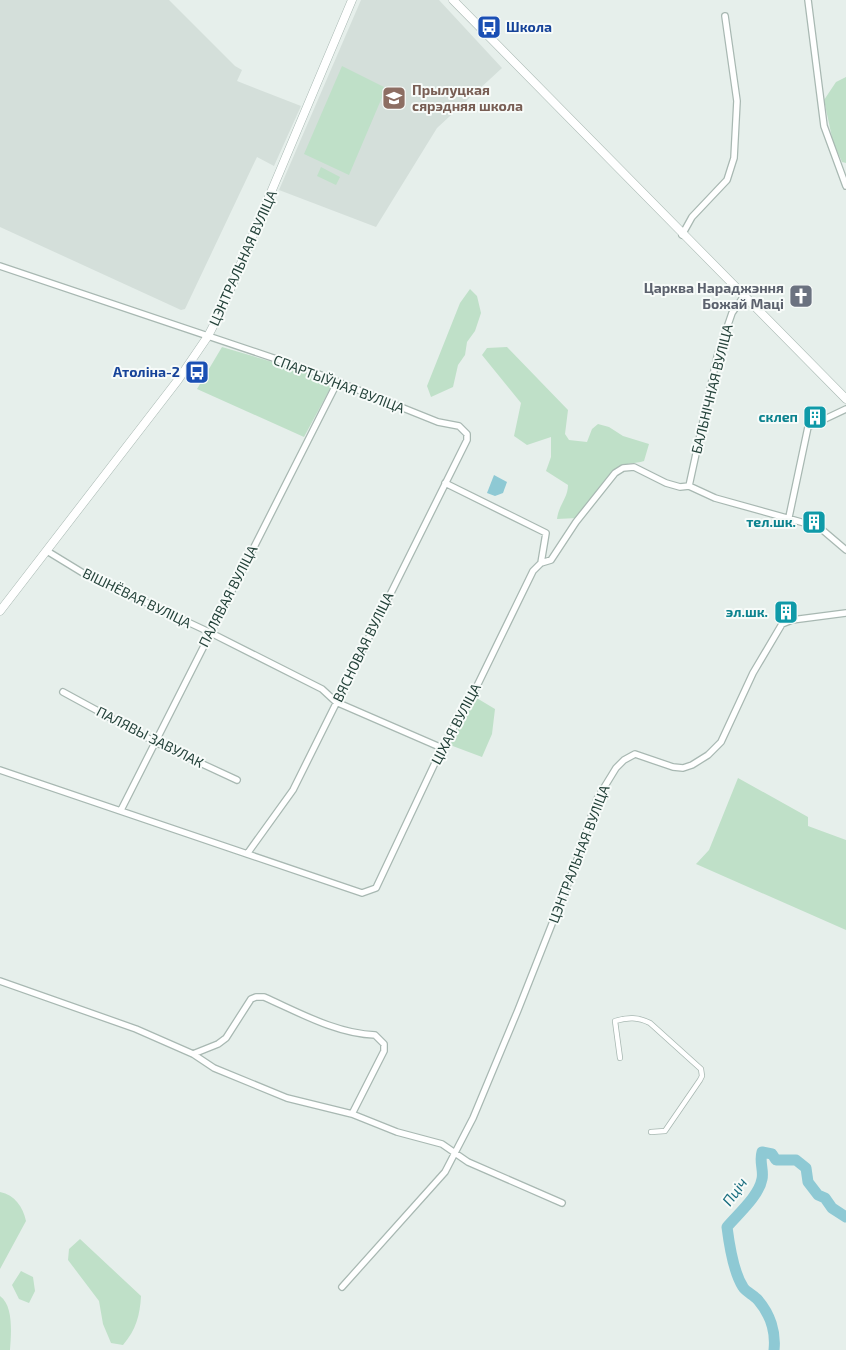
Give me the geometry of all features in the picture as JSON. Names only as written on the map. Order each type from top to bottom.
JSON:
[{"type":"street","name":"ЦЭНТРАЛЬНАЯ ВУЛІЦА","points":[[0,611],[178,380],[208,336],[241,265],[352,0]]},
{"type":"street","points":[[453,0],[671,224],[846,399]]},
{"type":"street","points":[[808,0],[824,126],[846,186]]},
{"type":"street","points":[[682,234],[692,217],[726,180],[734,158],[737,101],[725,16]]},
{"type":"street","name":"СПАРТЫЎНАЯ ВУЛІЦА","points":[[0,266],[306,369],[438,422],[460,426],[467,434]]},
{"type":"street","name":"БАЛЬНІЧНАЯ ВУЛІЦА","points":[[689,486],[717,357],[732,313],[744,296]]},
{"type":"street","name":"ПАЛЯВАЯ ВУЛІЦА","points":[[120,810],[337,383]]},
{"type":"street","points":[[790,517],[808,427],[846,409]]},
{"type":"street","name":"ВЯСНОВАЯ ВУЛІЦА","points":[[247,854],[293,790],[467,440],[467,434]]},
{"type":"street","points":[[445,483],[546,533],[541,563],[551,560],[615,472],[623,468],[634,467],[666,483],[680,487],[689,486],[715,498],[747,508],[790,517],[819,527],[846,550]]},
{"type":"street","name":"ВІШНЁВАЯ ВУЛІЦА","points":[[46,551],[83,573],[209,632],[322,690],[336,702],[442,748]]},
{"type":"street","name":"ЦІХАЯ ВУЛІЦА","points":[[247,854],[362,893],[376,888],[442,748],[477,686],[533,571],[541,563]]},
{"type":"street","name":"ЦЭНТРАЛЬНАЯ ВУЛІЦА","points":[[342,1287],[439,1181],[484,1094],[576,864],[597,799],[612,773],[624,760],[635,754],[673,768],[683,768],[701,760],[721,742],[753,673],[782,624],[792,620],[846,613]]},
{"type":"street","name":"ПАЛЯВЫ ЗАВУЛАК","points":[[63,692],[154,742],[237,780]]},
{"type":"street","points":[[0,770],[247,854]]},
{"type":"street","points":[[0,981],[136,1028],[193,1054],[214,1068],[287,1098],[352,1114],[397,1132],[442,1144],[468,1162],[562,1203]]},
{"type":"street","points":[[193,1054],[218,1044],[226,1038],[251,999],[256,997],[264,997],[320,1022],[360,1035],[375,1035],[384,1044],[384,1051],[352,1114]]},
{"type":"street","points":[[620,1058],[615,1021],[624,1018],[641,1018],[650,1023],[701,1069],[702,1076],[700,1080],[665,1131],[651,1132]]},
{"type":"shaded area","points":[[0,0],[169,0],[235,66],[242,70],[237,81],[301,106],[274,166],[257,157],[185,309],[181,310],[0,227]]},
{"type":"shaded area","name":"Прылуцкая сярэдняя школа","points":[[361,0],[439,0],[502,68],[437,128],[376,227],[279,190]]},
{"type":"green space","points":[[342,66],[386,88],[349,175],[304,154]]},
{"type":"green space","points":[[846,77],[846,163],[842,162],[833,142],[824,100],[836,82]]},
{"type":"green space","points":[[321,167],[340,177],[336,185],[317,176]]},
{"type":"green space","points":[[470,289],[477,296],[481,313],[475,331],[467,342],[465,355],[458,365],[453,387],[431,397],[427,386],[460,303]]},
{"type":"green space","points":[[222,347],[306,372],[332,385],[304,437],[197,389]]},
{"type":"green space","points":[[507,347],[568,410],[565,434],[569,440],[587,442],[592,429],[598,424],[609,427],[623,436],[649,444],[644,461],[624,465],[612,473],[577,518],[557,519],[567,494],[568,485],[546,471],[551,457],[551,437],[527,445],[514,436],[521,403],[482,355],[487,348]]},
{"type":"green space","points":[[475,697],[495,709],[492,734],[482,757],[450,745]]},
{"type":"green space","points":[[738,778],[808,817],[808,826],[846,840],[846,930],[696,864],[709,850]]},
{"type":"green space","points":[[0,1192],[10,1196],[17,1202],[23,1211],[26,1221],[0,1269]]},
{"type":"green space","points":[[80,1239],[141,1296],[140,1310],[136,1322],[131,1334],[123,1345],[111,1343],[103,1324],[99,1301],[68,1260],[69,1249]]},
{"type":"green space","points":[[21,1271],[33,1277],[35,1291],[29,1303],[19,1299],[12,1285]]},
{"type":"green space","points":[[0,1296],[8,1307],[10,1314],[10,1350],[0,1350]]},
{"type":"water","points":[[494,475],[507,482],[503,493],[495,496],[487,493]]},
{"type":"waterway","name":"Пціч","points":[[774,1350],[773,1330],[769,1317],[758,1300],[743,1287],[737,1274],[727,1227],[757,1192],[762,1176],[762,1152],[772,1154],[776,1160],[796,1160],[806,1168],[808,1182],[818,1195],[825,1198],[832,1208],[846,1217]]},
{"type":"place","name":"Школа","points":[[489,27]]},
{"type":"place","name":"Прылуцкая сярэдняя школа","points":[[394,98]]},
{"type":"place","name":"Царква Нараджэння Божай Маці","points":[[801,296]]},
{"type":"place","name":"Атоліна-2","points":[[197,372]]},
{"type":"place","name":"склеп","points":[[815,417]]},
{"type":"place","name":"тел.шк.","points":[[814,522]]},
{"type":"place","name":"эл.шк.","points":[[786,612]]}]
